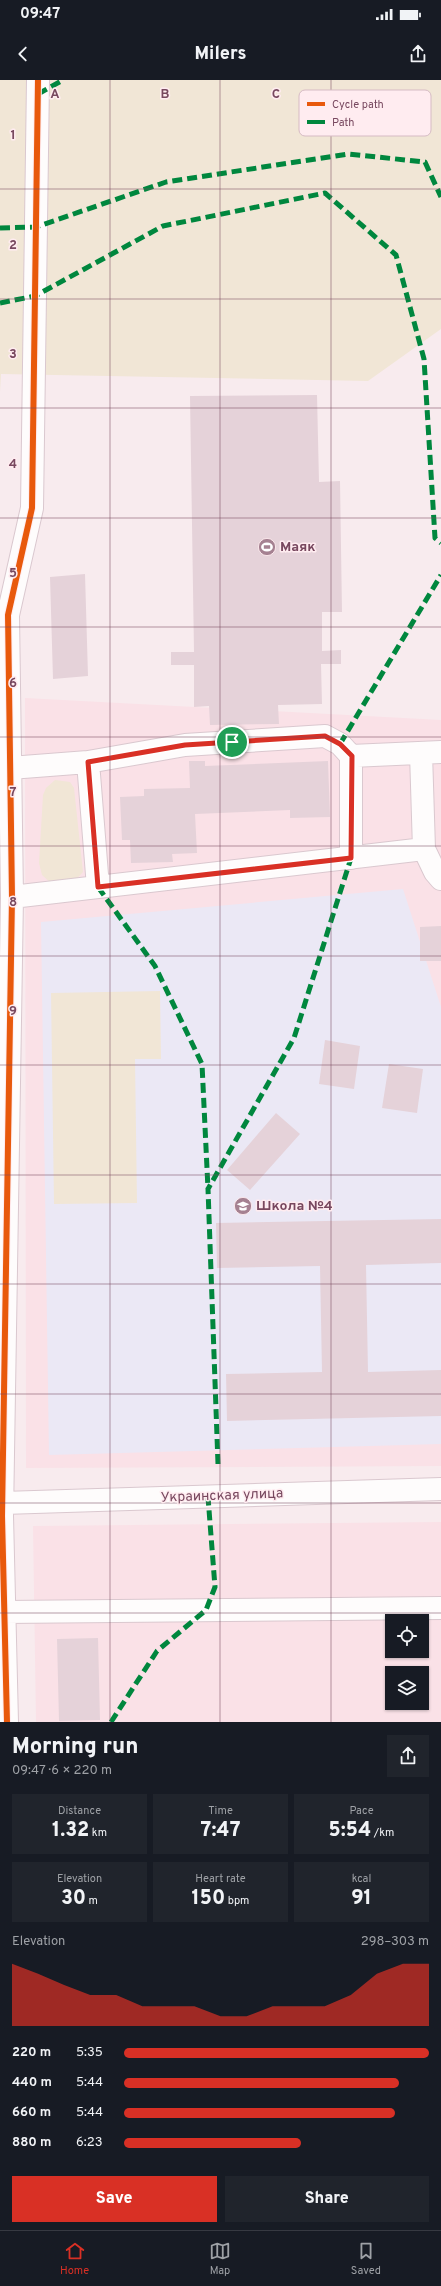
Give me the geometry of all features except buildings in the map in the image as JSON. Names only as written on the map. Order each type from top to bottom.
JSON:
[{"type":"street","points":[[7,1722],[2,1512],[12,897],[8,614],[32,508],[36,85]]},
{"type":"street","points":[[10,768],[88,762],[185,745],[325,736],[340,744],[352,756],[351,858]]},
{"type":"street","points":[[352,756],[431,752],[424,849],[435,872],[441,880]]},
{"type":"street","points":[[88,762],[98,887]]},
{"type":"street","points":[[12,897],[424,849]]},
{"type":"street","name":"Украинская улица","points":[[2,1512],[441,1489]]},
{"type":"street","points":[[4,1612],[441,1608]]},
{"type":"shaded area","points":[[0,80],[441,80],[441,329],[368,381],[1,374],[0,392]]},
{"type":"shaded area","name":"Школа №4","points":[[25,698],[441,720],[441,1466],[26,1468]]},
{"type":"shaded area","points":[[55,780],[70,782],[74,788],[83,872],[73,883],[53,885],[42,875],[39,863],[43,795],[46,788]]},
{"type":"shaded area","name":"Школа №4","points":[[403,889],[441,1007],[441,1444],[49,1455],[41,922]]},
{"type":"shaded area","points":[[160,991],[161,1059],[135,1059],[137,1203],[54,1204],[51,993]]},
{"type":"shaded area","points":[[441,1522],[441,1722],[36,1722],[33,1526]]},
{"type":"marked path","points":[[38,94],[63,80]]},
{"type":"marked path","points":[[0,228],[36,227],[166,182],[348,154],[425,162],[441,197]]},
{"type":"marked path","points":[[0,303],[35,296],[163,226],[325,193],[396,255],[424,359],[435,538],[441,543]]},
{"type":"marked path","points":[[340,744],[441,575]]},
{"type":"marked path","points":[[218,1464],[208,1189],[294,1038],[351,858]]},
{"type":"marked path","points":[[98,887],[155,966],[202,1064],[208,1189]]},
{"type":"marked path","points":[[111,1722],[157,1651],[206,1610],[215,1587],[208,1497]]},
{"type":"cycle path","points":[[7,1722],[2,1516],[12,897],[8,615],[32,508],[38,80]]},
{"type":"place","name":"Маяк","points":[[267,547]]},
{"type":"place","name":"Школа №4","points":[[243,1206]]},
{"type":"route","points":[[325,736],[340,744],[352,756],[351,858],[98,887],[88,762],[185,745],[232,742],[325,736]]}]
